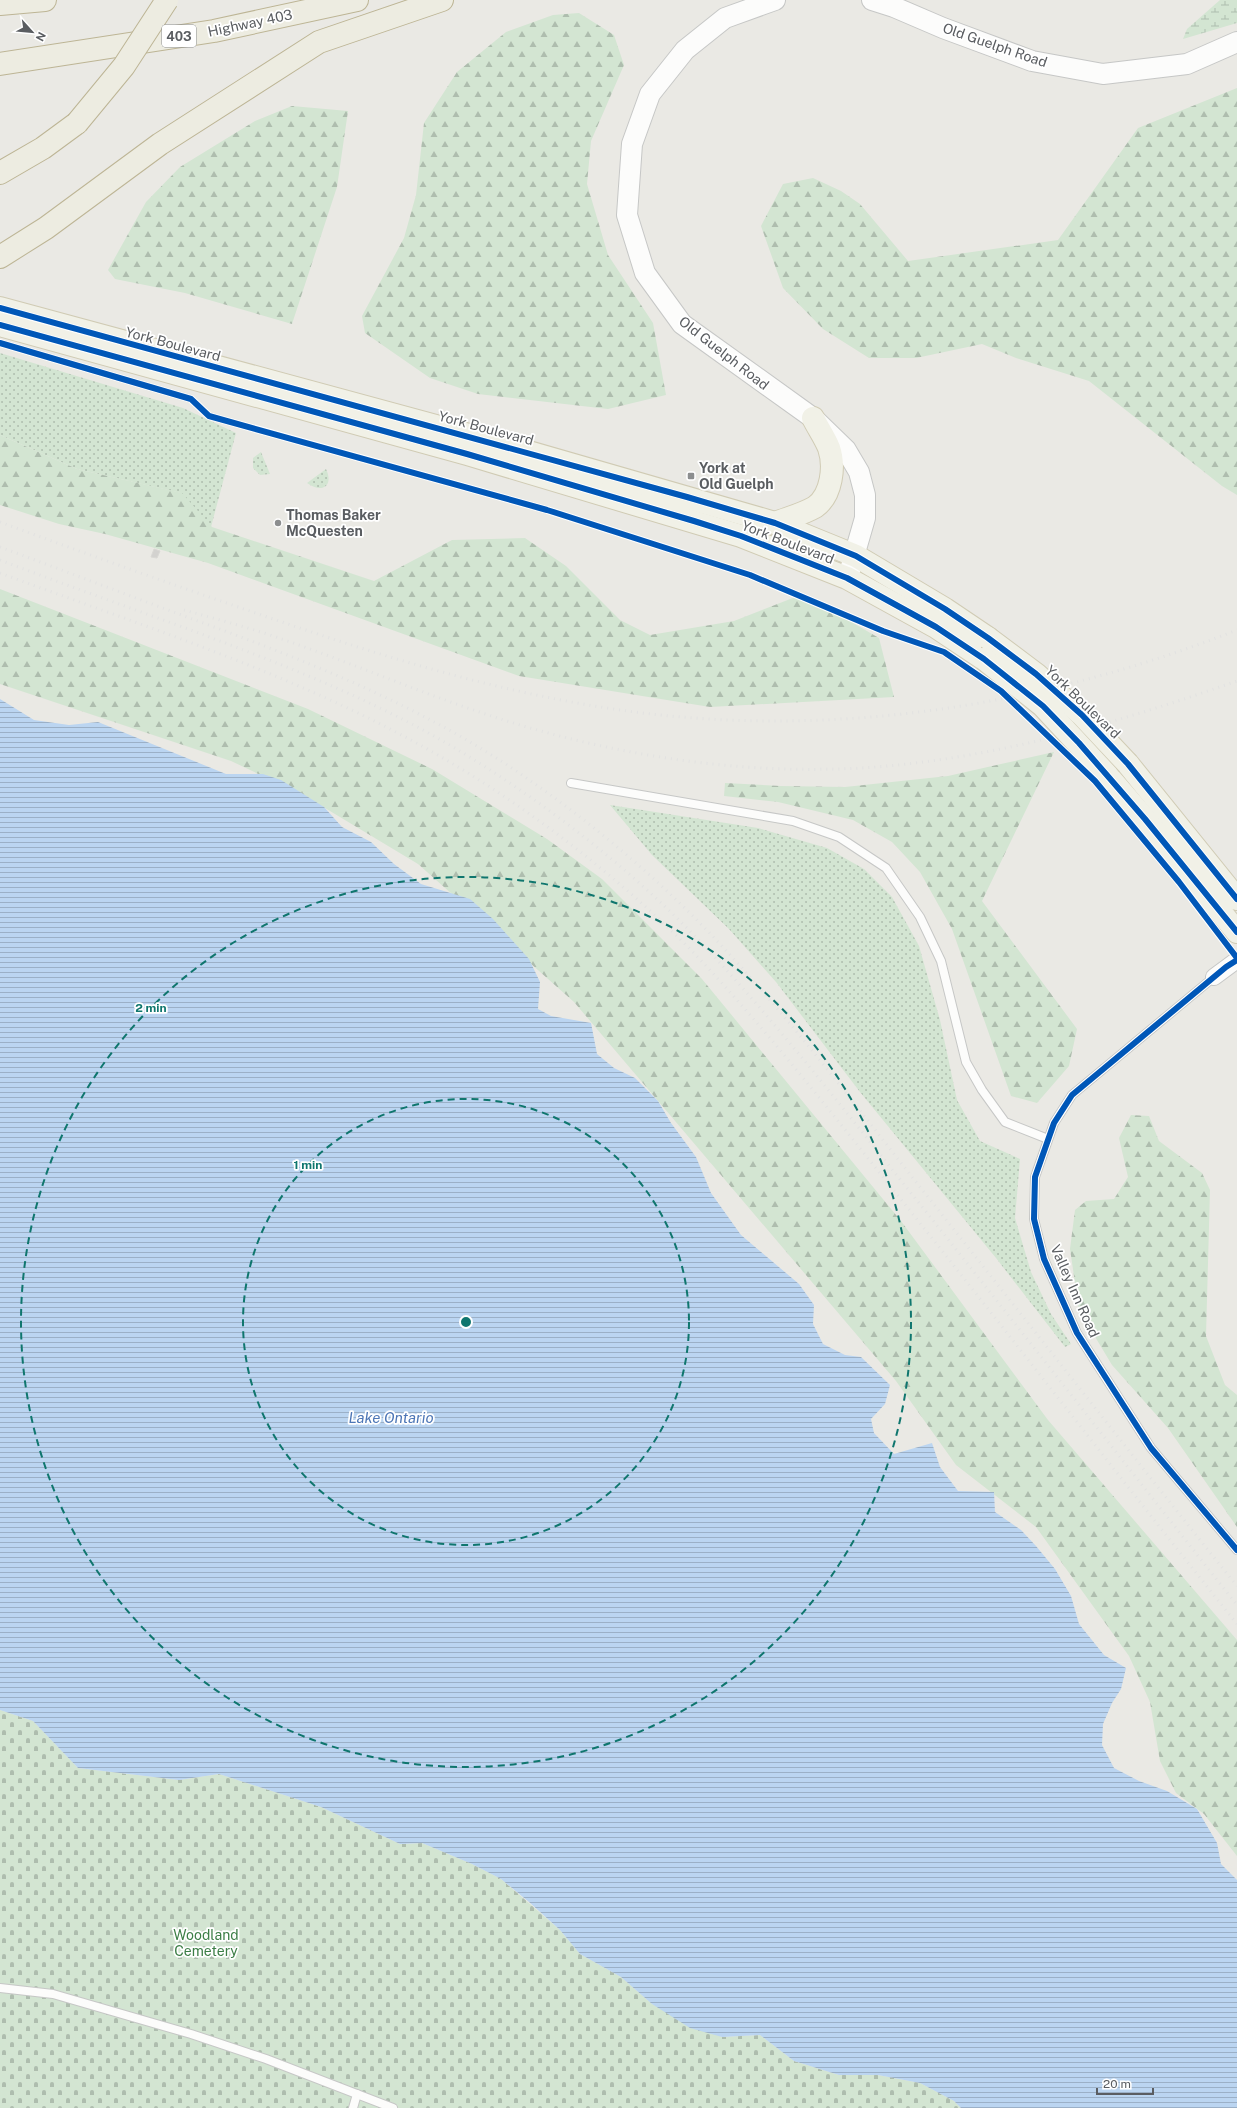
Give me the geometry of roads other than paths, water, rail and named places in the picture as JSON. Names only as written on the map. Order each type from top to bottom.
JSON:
[{"type":"highway","points":[[0,4],[45,0]]},
{"type":"highway","points":[[0,173],[43,148],[77,123],[124,66],[167,0]]},
{"type":"highway","name":"Highway 403","points":[[0,64],[214,31],[357,0]]},
{"type":"highway","points":[[0,257],[46,228],[160,144],[319,42],[442,0]]},
{"type":"main road","name":"York Boulevard","points":[[0,308],[480,439],[775,523],[856,556],[945,608],[1036,674],[1082,716],[1128,764],[1237,899]]},
{"type":"main road","name":"York Boulevard","points":[[0,325],[467,454],[694,521],[741,536],[847,578],[936,627],[984,659],[1043,706],[1107,775],[1145,819],[1237,932]]},
{"type":"main road","points":[[775,523],[815,506],[823,498],[829,487],[832,476],[829,448],[813,418]]},
{"type":"street","name":"Old Guelph Road","points":[[775,0],[725,18],[685,50],[650,94],[632,144],[627,215],[645,273],[682,324],[813,418],[846,450],[859,472],[864,495],[865,518],[856,556],[847,578]]},
{"type":"street","name":"Old Guelph Road","points":[[872,0],[894,7],[943,28],[1032,60],[1103,74],[1187,64],[1237,42]]},
{"type":"street","name":"Valley Inn Road","points":[[1214,977],[1237,960]]},
{"type":"lane","points":[[571,783],[793,821],[839,837],[886,868],[920,917],[941,961],[966,1062],[982,1090],[1005,1122],[1048,1138]]},
{"type":"lane","name":"Valley Inn Road","points":[[1214,977],[1072,1095],[1054,1123],[1035,1177],[1034,1219],[1044,1259],[1074,1326],[1151,1448],[1237,1550]]},
{"type":"lane","points":[[0,1988],[53,1994],[191,2034],[266,2060],[393,2108]]},
{"type":"lane","points":[[353,2108],[356,2094]]},
{"type":"water","name":"Lake Ontario","points":[[0,699],[34,720],[69,725],[98,722],[226,774],[263,774],[281,780],[324,807],[342,827],[371,842],[394,864],[421,884],[470,899],[493,919],[529,959],[540,982],[538,1009],[551,1016],[591,1023],[597,1054],[614,1068],[635,1078],[658,1101],[671,1123],[696,1157],[711,1193],[741,1235],[799,1284],[814,1305],[813,1324],[823,1344],[845,1355],[861,1357],[890,1385],[885,1404],[871,1419],[874,1433],[894,1454],[932,1443],[940,1467],[958,1491],[994,1492],[995,1512],[1021,1530],[1055,1569],[1071,1596],[1079,1624],[1104,1655],[1126,1668],[1121,1689],[1112,1703],[1103,1724],[1102,1745],[1114,1768],[1139,1781],[1167,1791],[1197,1809],[1217,1843],[1221,1864],[1237,1880],[1237,2108],[961,2108],[954,2101],[920,2083],[878,2075],[839,2075],[794,2061],[760,2035],[722,2037],[690,2028],[652,2004],[621,1977],[580,1954],[560,1930],[529,1902],[501,1879],[472,1864],[422,1843],[400,1844],[321,1807],[219,1774],[179,1780],[78,1768],[33,1721],[0,1710]]},
{"type":"railway","points":[[0,522],[279,621],[363,649],[447,673],[576,703],[620,710],[698,718],[777,721],[855,718],[933,710],[1011,697],[1087,679],[1163,657],[1237,630]]},
{"type":"railway","points":[[0,547],[281,652],[365,688],[407,708],[487,752],[525,777],[551,795],[627,855],[698,921],[746,972],[796,1031],[1237,1586]]},
{"type":"railway","points":[[0,560],[262,657],[371,704],[442,740],[507,781],[568,825],[627,872],[682,923],[735,979],[837,1100],[1237,1605]]},
{"type":"railway","points":[[0,573],[239,661],[356,712],[413,741],[498,792],[556,833],[611,877],[665,924],[690,949],[770,1038],[938,1246],[1237,1624]]},
{"type":"railway","points":[[184,610],[273,636],[427,693],[520,725],[563,737],[652,756],[741,767],[786,769],[876,767],[968,755],[1059,736],[1104,724],[1237,681]]},
{"type":"place","name":"York at Old Guelph","points":[[691,476]]},
{"type":"place","name":"Thomas Baker McQuesten","points":[[278,523]]},
{"type":"park label","name":"Woodland Cemetery","points":[[206,1944]]}]
